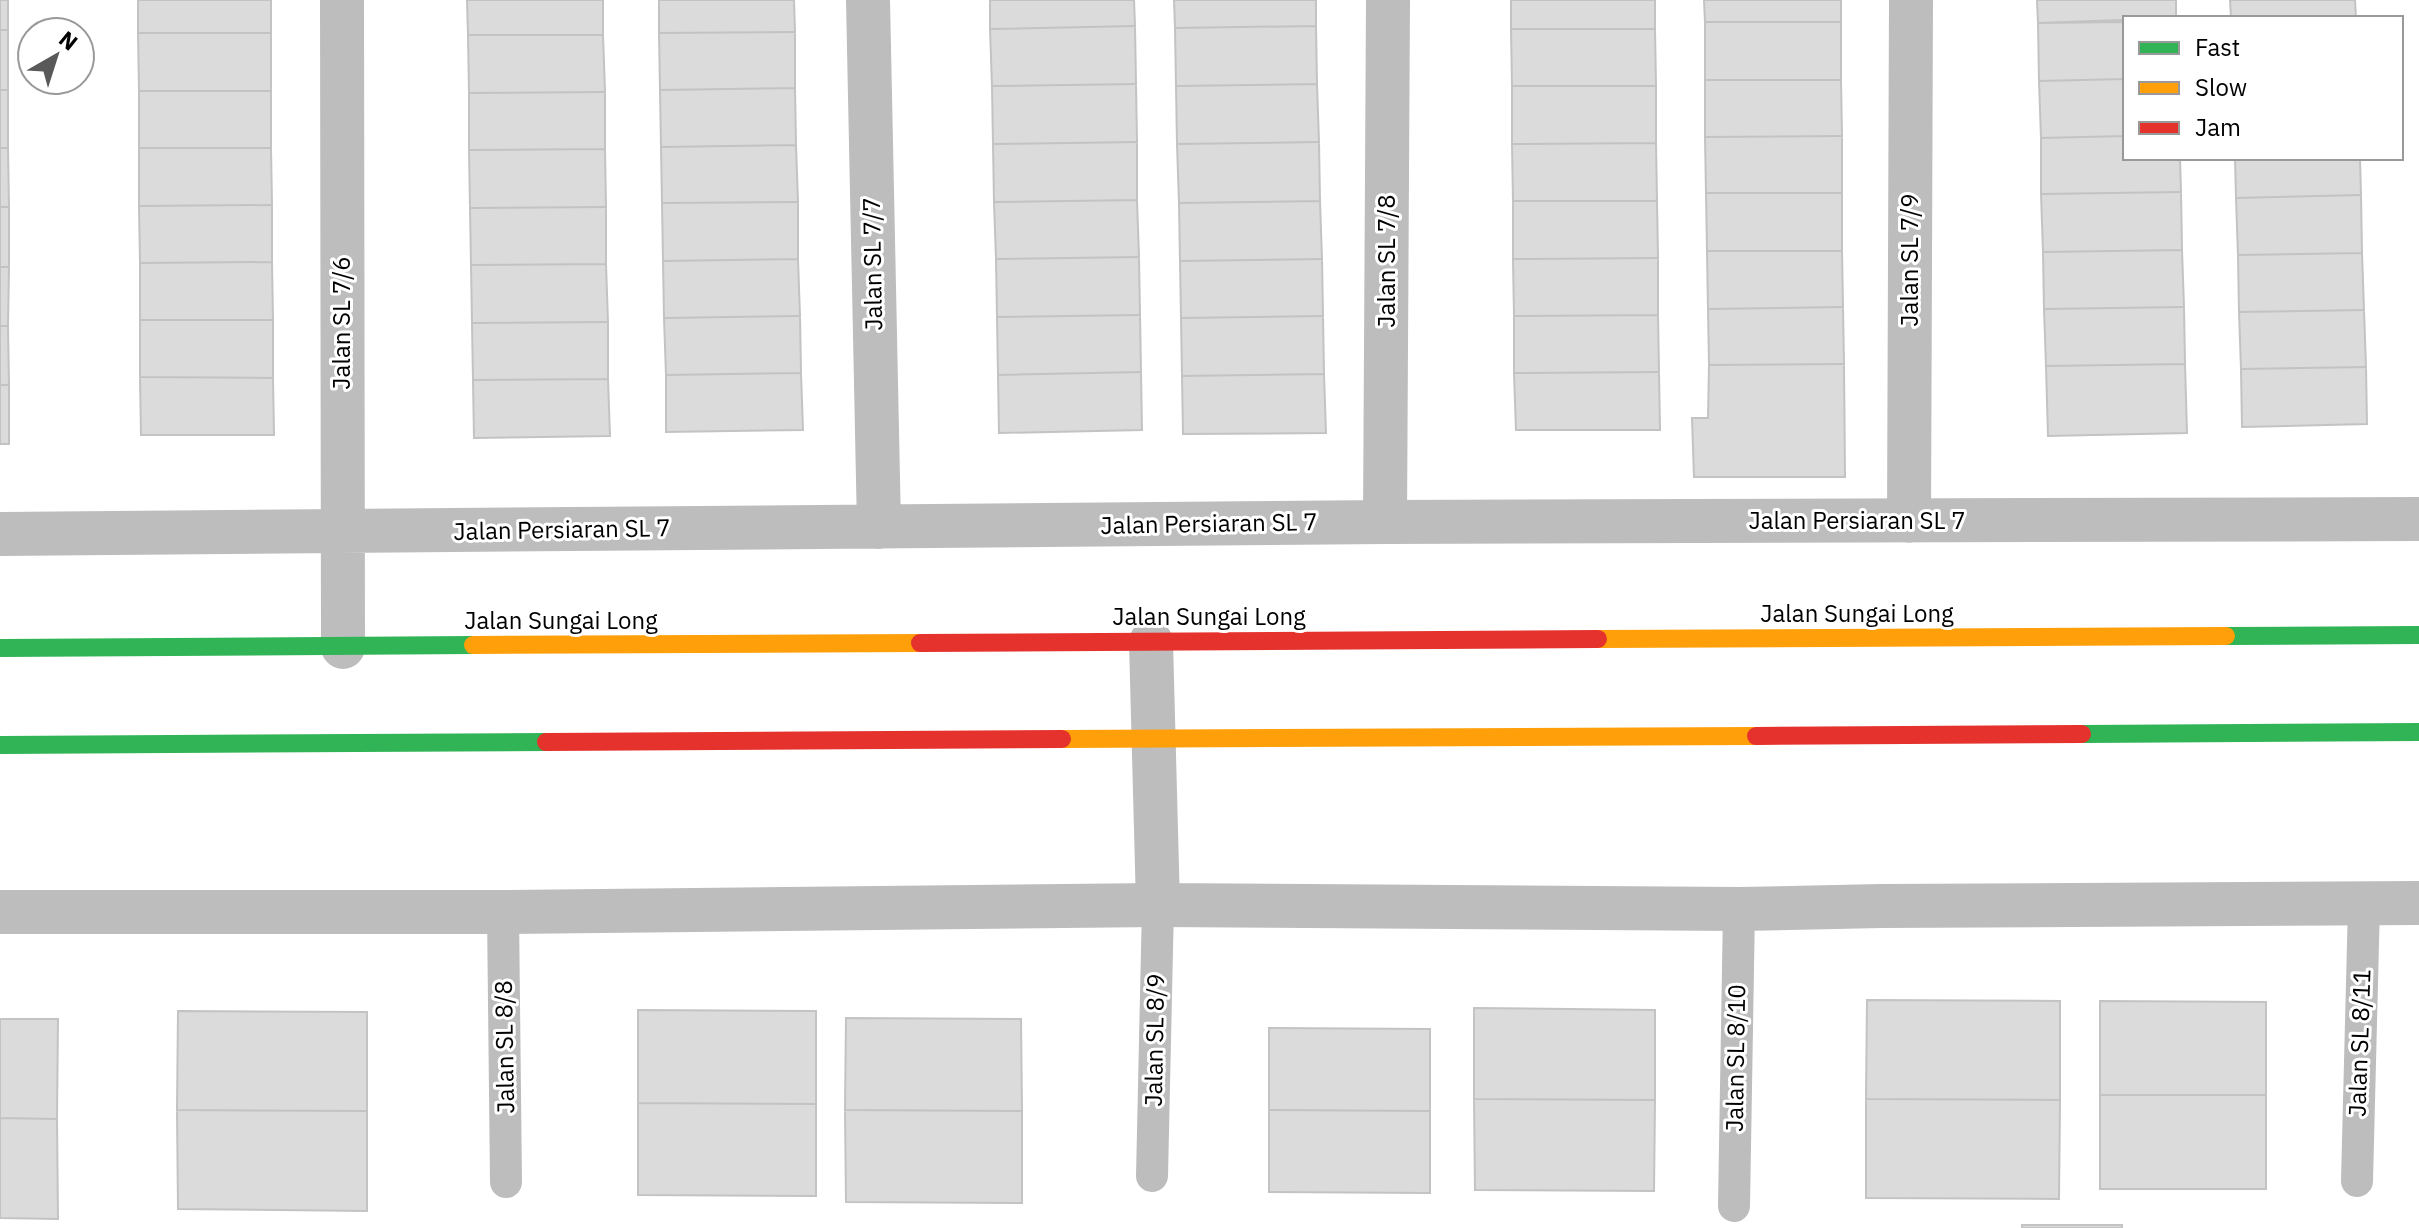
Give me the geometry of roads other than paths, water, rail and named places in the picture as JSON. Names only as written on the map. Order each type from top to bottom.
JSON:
[{"type":"street","name":"Jalan SL 7/6","points":[[342,0],[343,647]]},
{"type":"street","name":"Jalan SL 7/7","points":[[868,0],[879,527]]},
{"type":"street","name":"Jalan SL 7/8","points":[[1385,522],[1388,0]]},
{"type":"street","name":"Jalan SL 7/9","points":[[1909,521],[1911,0]]},
{"type":"street","name":"Jalan Persiaran SL 7","points":[[0,534],[1385,522],[2419,519]]},
{"type":"street","name":"Jalan Sungai Long","points":[[0,648],[2419,635]]},
{"type":"street","points":[[1151,642],[1158,905]]},
{"type":"street","points":[[0,745],[2419,732]]},
{"type":"street","points":[[0,912],[503,912],[1158,905],[1739,909],[1897,905],[2419,903]]},
{"type":"lane","name":"Jalan SL 8/11","points":[[2357,1181],[2364,904]]},
{"type":"lane","name":"Jalan SL 8/9","points":[[1152,1176],[1158,905]]},
{"type":"lane","name":"Jalan SL 8/10","points":[[1734,1206],[1739,909]]},
{"type":"lane","name":"Jalan SL 8/8","points":[[503,912],[506,1182]]}]
